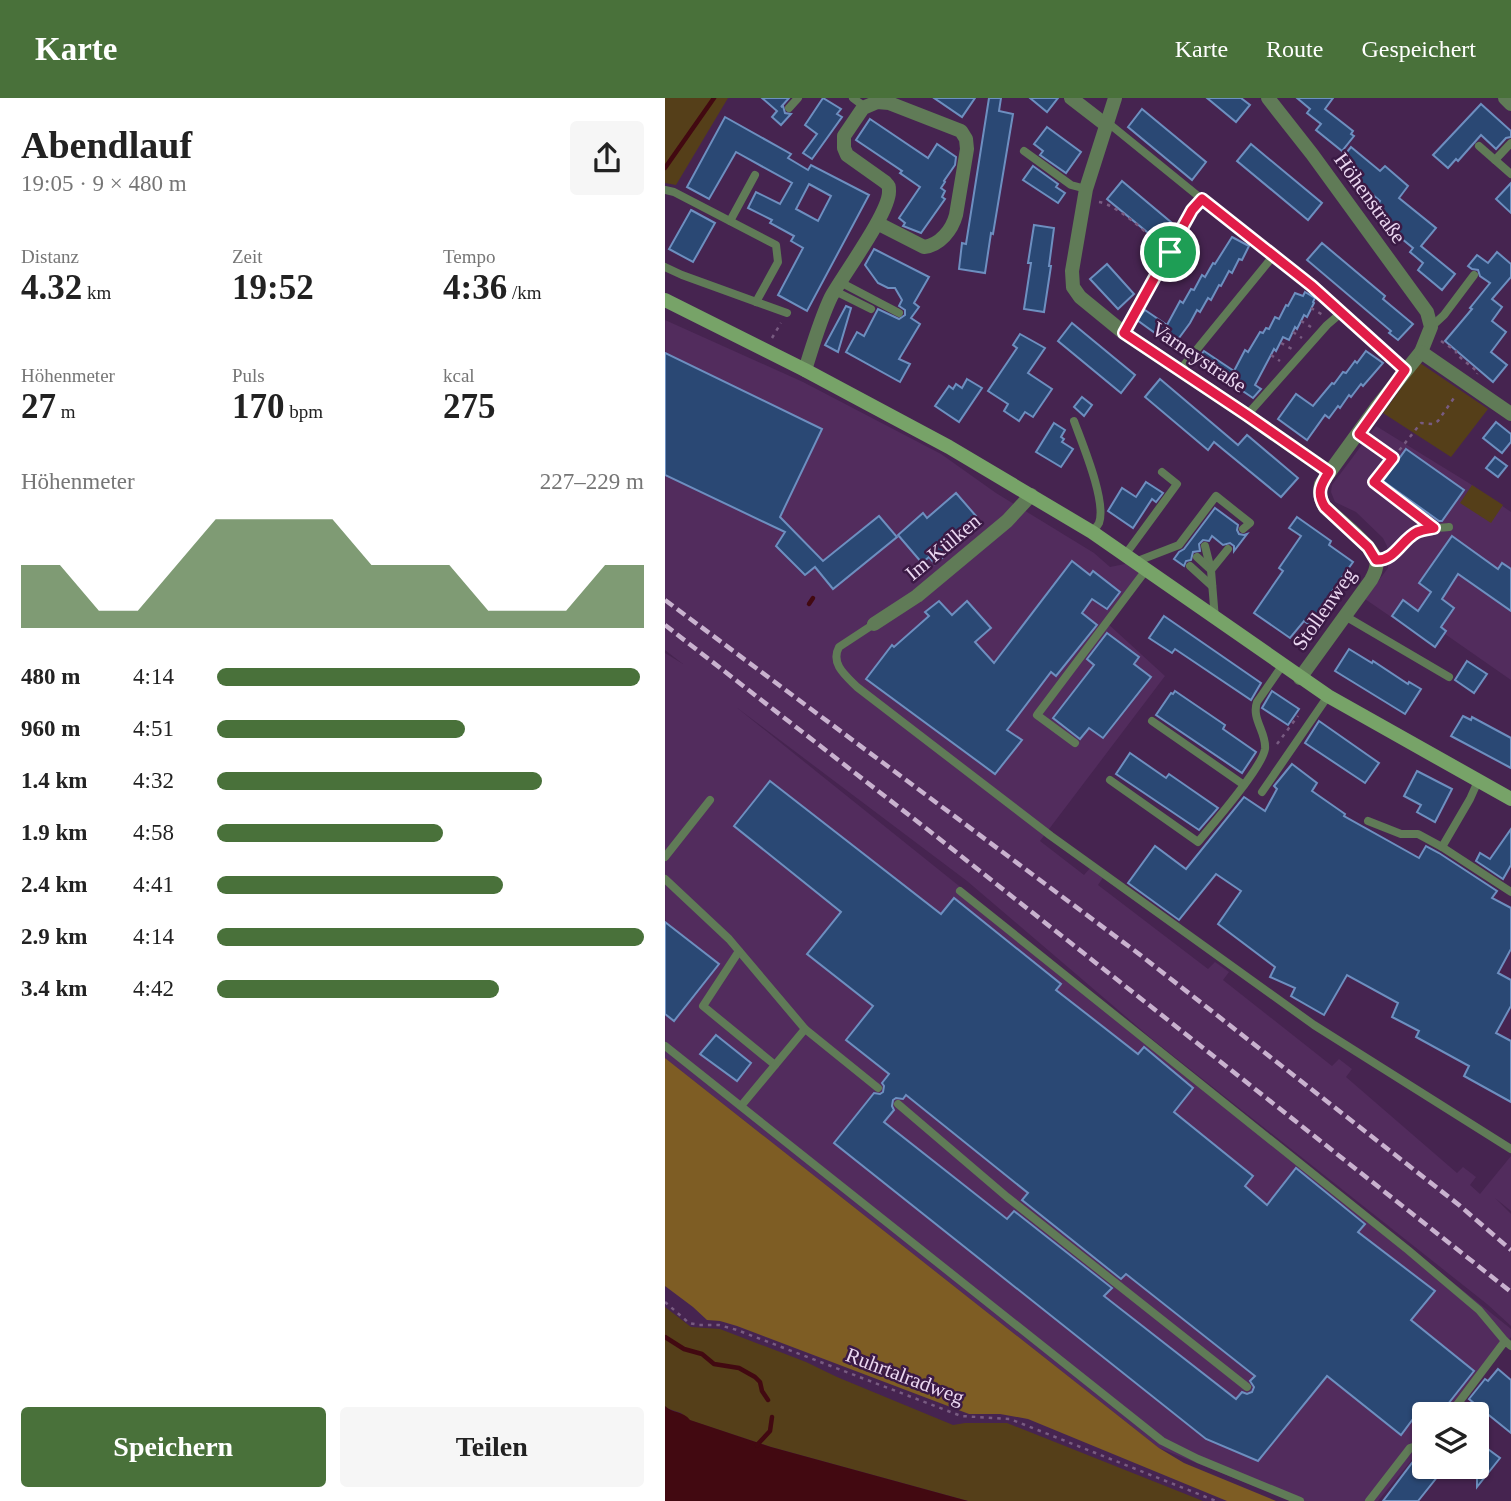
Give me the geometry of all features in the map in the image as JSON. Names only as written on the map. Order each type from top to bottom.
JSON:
[{"type":"main road","points":[[665,300],[939,441],[1031,495],[1092,532],[1328,696],[1511,799]]},
{"type":"street","points":[[1071,98],[1107,123]]},
{"type":"street","name":"Varneystraße","points":[[1115,98],[1085,194],[1072,271],[1073,287],[1080,297],[1124,333],[1329,472]]},
{"type":"street","name":"Höhenstraße","points":[[1268,98],[1427,313],[1430,331]]},
{"type":"street","points":[[1505,98],[1511,104]]},
{"type":"street","points":[[805,370],[819,325],[888,199],[888,185],[846,152],[844,136],[859,102],[889,103],[957,128],[964,134],[967,149],[954,221],[938,243],[919,246],[877,223]]},
{"type":"street","name":"Stollenweg","points":[[1300,678],[1376,570],[1376,560],[1368,547],[1321,501],[1321,484],[1421,352],[1430,331]]},
{"type":"street","points":[[1421,352],[1511,414]]},
{"type":"street","name":"Im Külken","points":[[874,624],[927,588],[1007,521],[1031,495]]},
{"type":"lane","points":[[789,108],[798,98]]},
{"type":"lane","points":[[1107,123],[1312,286],[1405,370]]},
{"type":"lane","points":[[1495,160],[1511,143]]},
{"type":"lane","points":[[1479,146],[1511,174]]},
{"type":"lane","points":[[1024,150],[1085,194]]},
{"type":"lane","points":[[730,221],[755,175]]},
{"type":"lane","points":[[665,190],[674,192],[775,246],[778,262],[756,302]]},
{"type":"lane","points":[[1179,370],[1275,256]]},
{"type":"lane","points":[[665,267],[787,313]]},
{"type":"lane","points":[[1430,331],[1474,275]]},
{"type":"lane","points":[[838,287],[871,309]]},
{"type":"lane","points":[[838,287],[899,313]]},
{"type":"lane","points":[[1247,415],[1327,324],[1341,313]]},
{"type":"lane","points":[[1074,421],[1100,501],[1099,523],[1092,532]]},
{"type":"lane","points":[[1075,743],[1037,715],[1135,562],[1177,484],[1161,472]]},
{"type":"lane","points":[[1135,562],[1181,546],[1216,496],[1250,523],[1243,529]]},
{"type":"lane","points":[[1376,560],[1388,559],[1417,532],[1449,527]]},
{"type":"lane","points":[[1205,546],[1211,570],[1215,618]]},
{"type":"lane","points":[[1211,570],[1228,549]]},
{"type":"lane","points":[[1167,550],[1176,556]]},
{"type":"lane","points":[[1197,556],[1211,570]]},
{"type":"lane","points":[[1190,566],[1212,586]]},
{"type":"lane","points":[[1345,616],[1449,677]]},
{"type":"lane","points":[[874,624],[839,647],[836,653],[839,666],[857,687],[1051,836],[1314,1025],[1511,1149]]},
{"type":"lane","points":[[1109,780],[1199,842],[1244,785],[1263,755],[1265,740],[1255,708],[1282,666]]},
{"type":"lane","points":[[1262,792],[1328,696]]},
{"type":"lane","points":[[1152,721],[1244,785]]},
{"type":"lane","points":[[1442,847],[1478,781]]},
{"type":"lane","points":[[665,857],[710,800]]},
{"type":"lane","points":[[1368,821],[1401,834],[1418,834],[1511,892]]},
{"type":"lane","points":[[665,880],[729,939],[805,1029],[878,1088]]},
{"type":"lane","points":[[960,891],[1409,1250],[1479,1310],[1508,1344],[1460,1402]]},
{"type":"lane","points":[[740,951],[703,1006],[775,1065]]},
{"type":"lane","points":[[741,1106],[805,1029]]},
{"type":"lane","points":[[665,1046],[1162,1441],[1188,1455],[1300,1501]]},
{"type":"lane","points":[[898,1104],[1007,1197],[1247,1387]]},
{"type":"lane","points":[[1369,1501],[1412,1447]]},
{"type":"path","points":[[1085,194],[1113,207],[1170,252]]},
{"type":"path","points":[[1124,333],[1192,210],[1202,199]]},
{"type":"path","points":[[774,335],[779,327]]},
{"type":"path","points":[[1430,331],[1478,372],[1438,421],[1421,424],[1374,482],[1434,528]]},
{"type":"path","points":[[1359,434],[1397,461]]},
{"type":"path","points":[[1263,755],[1272,750],[1304,710]]},
{"type":"path","name":"Ruhrtalradweg","points":[[665,1302],[689,1322],[737,1330],[961,1416],[1010,1419],[1216,1501]]},
{"type":"shaded area","points":[[665,98],[728,98],[676,185],[665,183]]},
{"type":"shaded area","points":[[665,320],[803,382],[941,454],[996,493],[1094,553],[1110,567],[1135,562],[1146,570],[1107,623],[1165,676],[1040,841],[1084,875],[1091,867],[1104,876],[1098,885],[1208,969],[1215,962],[1229,972],[1223,980],[1332,1066],[1339,1059],[1352,1069],[1346,1077],[1457,1173],[1463,1167],[1476,1177],[1470,1185],[1480,1194],[1511,1156],[1511,1211],[1495,1198],[1511,1214],[1511,1326],[1487,1304],[1152,1039],[967,881],[736,707],[1511,1329],[1511,1337],[1459,1402],[1412,1402],[1412,1460],[1378,1501],[1291,1501],[1159,1448],[665,1058],[665,653],[683,664],[665,650]]},
{"type":"shaded area","points":[[1420,363],[1488,409],[1451,457],[1383,413]]},
{"type":"shaded area","points":[[1376,426],[1511,512],[1511,680],[1445,634],[1435,647],[1365,599],[1388,568],[1387,546],[1383,538],[1356,512],[1335,502],[1331,492],[1332,485]]},
{"type":"shaded area","points":[[1472,485],[1503,505],[1491,523],[1460,503]]},
{"type":"shaded area","points":[[665,1058],[1159,1448],[1184,1463],[1276,1501],[1227,1501],[1028,1419],[1000,1414],[969,1414],[737,1326],[707,1320],[665,1286]]},
{"type":"shaded area","points":[[665,1307],[691,1327],[720,1329],[806,1362],[953,1425],[1007,1423],[1203,1501],[968,1501],[771,1447],[689,1420],[665,1406]]},
{"type":"shaded area","points":[[665,1406],[690,1420],[771,1447],[968,1501],[665,1501]]},
{"type":"building","points":[[762,98],[789,98],[781,107],[783,106],[785,113],[791,114],[781,125],[772,117],[777,111]]},
{"type":"building","points":[[823,98],[841,109],[837,114],[842,117],[812,159],[803,153],[817,134],[805,125]]},
{"type":"building","points":[[934,98],[975,98],[962,117]]},
{"type":"building","points":[[989,98],[1001,98],[999,111],[1013,114],[985,273],[959,269],[962,243],[966,244]]},
{"type":"building","points":[[1030,98],[1058,98],[1047,112]]},
{"type":"building","points":[[1207,98],[1241,98],[1250,105],[1236,122]]},
{"type":"building","points":[[1297,98],[1333,98],[1325,109],[1353,131],[1351,134],[1354,136],[1342,151],[1316,130],[1321,124],[1307,113],[1310,109]]},
{"type":"building","points":[[1481,104],[1511,131],[1511,137],[1506,138],[1496,149],[1481,135],[1458,161],[1456,159],[1448,168],[1433,155]]},
{"type":"building","points":[[1142,109],[1206,162],[1192,180],[1128,127]]},
{"type":"building","points":[[725,117],[791,154],[788,158],[808,170],[811,165],[869,195],[807,311],[778,295],[803,248],[791,241],[794,236],[770,223],[772,220],[748,208],[756,192],[780,204],[792,183],[736,152],[709,199],[687,187]],"holes":[[[809,184],[831,196],[818,221],[796,209]]]},
{"type":"building","points":[[870,119],[928,158],[937,144],[956,157],[955,165],[941,188],[945,191],[942,197],[945,199],[921,233],[903,226],[905,223],[899,218],[920,187],[900,173],[902,171],[856,140]]},
{"type":"building","points":[[1047,127],[1081,152],[1066,173],[1040,155],[1043,151],[1034,144]]},
{"type":"building","points":[[1251,144],[1322,203],[1308,220],[1237,161]]},
{"type":"building","points":[[1351,147],[1380,171],[1385,166],[1408,186],[1399,198],[1436,228],[1421,246],[1455,274],[1442,290],[1418,270],[1423,263],[1410,252],[1413,248],[1385,225],[1387,223],[1378,215],[1382,209],[1377,206],[1380,201],[1351,176],[1357,169],[1342,158]]},
{"type":"building","points":[[1033,166],[1058,184],[1056,187],[1065,193],[1058,203],[1023,180]]},
{"type":"building","points":[[1122,181],[1172,223],[1158,241],[1107,199]]},
{"type":"building","points":[[1511,183],[1511,213],[1496,199]]},
{"type":"building","points":[[691,210],[715,223],[693,262],[669,249]]},
{"type":"building","points":[[1034,225],[1054,228],[1044,312],[1024,309]]},
{"type":"building","points":[[1232,237],[1249,246],[1242,260],[1239,259],[1232,273],[1229,271],[1211,300],[1208,298],[1200,312],[1197,310],[1173,346],[1137,320],[1145,310],[1167,325],[1180,301],[1183,303],[1191,289],[1194,290],[1202,275],[1205,277]]},
{"type":"building","points":[[1322,243],[1385,296],[1383,299],[1413,324],[1398,340],[1389,333],[1391,331],[1307,260]]},
{"type":"building","points":[[874,249],[929,277],[914,303],[919,307],[911,318],[920,324],[899,359],[910,364],[900,382],[846,352],[857,332],[864,336],[878,309],[899,319],[905,315],[905,310],[899,306],[902,300],[895,288],[878,283],[865,265]]},
{"type":"building","points":[[1497,252],[1511,264],[1511,277],[1492,299],[1502,307],[1492,321],[1506,332],[1491,352],[1507,365],[1493,382],[1445,341],[1490,283],[1480,276],[1478,270],[1468,266],[1477,255],[1488,263]]},
{"type":"building","points":[[1107,264],[1134,294],[1118,309],[1090,279]]},
{"type":"building","points":[[1305,292],[1315,298],[1314,303],[1307,317],[1304,315],[1297,329],[1295,327],[1289,340],[1283,337],[1276,351],[1274,349],[1255,385],[1261,389],[1253,398],[1197,360],[1204,351],[1234,371],[1245,350],[1248,352],[1260,332],[1269,329],[1275,317],[1279,319],[1295,293],[1303,296]]},
{"type":"building","points":[[846,306],[851,308],[838,352],[825,345]]},
{"type":"building","points":[[1072,323],[1135,375],[1121,393],[1058,341]]},
{"type":"building","points":[[1020,334],[1045,348],[1028,373],[1052,389],[1033,417],[1025,412],[1019,421],[1004,411],[1008,404],[988,391],[1017,348],[1013,345]]},
{"type":"building","points":[[1366,351],[1383,363],[1329,418],[1325,415],[1307,440],[1278,419],[1296,394],[1313,406],[1332,383],[1334,384],[1343,372],[1346,373],[1355,361],[1357,363]]},
{"type":"building","points":[[665,353],[822,429],[780,517],[823,561],[879,516],[897,537],[833,589],[815,567],[805,575],[776,546],[785,532],[665,475]]},
{"type":"building","points":[[967,379],[982,388],[959,422],[935,406],[949,386],[953,389],[956,384],[962,388]]},
{"type":"building","points":[[1160,379],[1238,445],[1247,435],[1298,478],[1281,497],[1214,442],[1208,450],[1145,397]]},
{"type":"building","points":[[1082,397],[1092,405],[1084,416],[1074,407]]},
{"type":"building","points":[[1496,422],[1511,434],[1511,442],[1502,453],[1483,438]]},
{"type":"building","points":[[1054,423],[1065,430],[1061,437],[1064,439],[1062,442],[1073,449],[1061,467],[1036,452]]},
{"type":"building","points":[[1406,449],[1464,490],[1442,521],[1383,481]]},
{"type":"building","points":[[1495,457],[1507,466],[1498,477],[1486,468]]},
{"type":"building","points":[[1146,482],[1163,493],[1156,502],[1152,499],[1133,528],[1108,511],[1122,488],[1136,497]]},
{"type":"building","points":[[956,493],[976,516],[971,521],[977,528],[935,564],[929,557],[922,563],[898,535],[923,513],[927,518]]},
{"type":"building","points":[[1215,508],[1238,525],[1239,534],[1247,534],[1234,551],[1234,546],[1230,543],[1223,545],[1212,536],[1209,541],[1203,540],[1199,544],[1200,551],[1193,552],[1191,560],[1186,561],[1184,566],[1174,559]]},
{"type":"building","points":[[1297,517],[1331,541],[1329,545],[1353,562],[1321,607],[1330,614],[1318,631],[1304,621],[1290,638],[1254,613],[1283,571],[1279,568],[1301,536],[1289,528]]},
{"type":"building","points":[[1452,536],[1498,569],[1502,563],[1511,569],[1511,611],[1458,574],[1442,599],[1454,608],[1441,627],[1446,631],[1435,647],[1392,616],[1403,600],[1418,611],[1431,592],[1419,583]]},
{"type":"building","points":[[1072,561],[1090,575],[1093,571],[1120,592],[1107,609],[1092,599],[1082,613],[1097,625],[1056,676],[1051,672],[1007,730],[1022,740],[995,774],[866,679],[892,645],[894,647],[929,616],[925,612],[939,601],[952,615],[967,601],[991,628],[975,642],[994,663]]},
{"type":"building","points":[[1164,616],[1261,683],[1251,700],[1175,649],[1172,653],[1149,638]]},
{"type":"building","points":[[1107,633],[1139,657],[1134,664],[1151,677],[1103,738],[1089,728],[1080,739],[1053,718],[1094,665],[1087,659]]},
{"type":"building","points":[[1349,649],[1421,689],[1405,714],[1335,671]]},
{"type":"building","points":[[1467,661],[1487,674],[1474,693],[1455,680]]},
{"type":"building","points":[[1175,691],[1225,725],[1223,729],[1256,752],[1242,773],[1156,715]]},
{"type":"building","points":[[1272,691],[1299,709],[1288,725],[1262,708]]},
{"type":"building","points":[[1463,716],[1471,720],[1472,717],[1511,738],[1511,768],[1451,736]]},
{"type":"building","points":[[1319,721],[1379,763],[1365,783],[1305,743]]},
{"type":"building","points":[[1130,753],[1166,778],[1169,774],[1218,808],[1199,830],[1116,774]]},
{"type":"building","points":[[1292,764],[1317,783],[1312,791],[1345,814],[1344,816],[1419,858],[1426,846],[1439,853],[1497,891],[1492,898],[1511,908],[1511,949],[1498,973],[1511,980],[1511,1006],[1496,1033],[1511,1041],[1511,1102],[1464,1076],[1469,1066],[1416,1037],[1419,1031],[1392,1017],[1398,1003],[1347,975],[1324,1015],[1291,996],[1295,988],[1270,977],[1275,967],[1218,924],[1241,891],[1216,874],[1179,920],[1128,883],[1155,846],[1186,869],[1244,797],[1265,811],[1277,789],[1274,786]]},
{"type":"building","points":[[1417,771],[1452,789],[1435,822],[1417,812],[1421,805],[1404,796]]},
{"type":"building","points":[[770,781],[941,914],[954,898],[1061,984],[1056,990],[1138,1054],[1144,1047],[1193,1088],[1174,1112],[1253,1176],[1245,1186],[1267,1205],[1296,1168],[1365,1224],[1358,1232],[1435,1291],[1411,1320],[1474,1371],[1449,1402],[1412,1402],[1412,1420],[1401,1435],[1327,1376],[1258,1461],[1206,1439],[834,1143],[874,1093],[883,1092],[882,1083],[889,1074],[846,1040],[873,1006],[807,954],[841,912],[734,826]],"holes":[[[906,1095],[1028,1193],[1022,1200],[1121,1279],[1126,1274],[1255,1376],[1250,1381],[1254,1387],[1252,1392],[1242,1392],[1236,1399],[1104,1296],[1112,1288],[1014,1211],[1007,1219],[884,1122],[894,1110],[893,1100],[903,1099]]]},
{"type":"building","points":[[1511,829],[1511,865],[1503,879],[1476,861],[1480,853],[1490,859]]},
{"type":"building","points":[[665,922],[719,964],[674,1021],[665,1014]]},
{"type":"building","points":[[716,1035],[751,1063],[737,1081],[700,1054]]},
{"type":"building","points":[[1498,1369],[1511,1380],[1511,1433],[1489,1415],[1489,1402],[1473,1402],[1469,1399],[1485,1379],[1488,1381]]},
{"type":"building","points":[[1489,1450],[1500,1458],[1489,1472]]},
{"type":"building","points":[[1412,1463],[1412,1479],[1436,1479],[1418,1501],[1383,1501]]},
{"type":"waterway","points":[[665,168],[714,98]]},
{"type":"waterway","points":[[809,604],[813,598]]},
{"type":"waterway","points":[[665,1337],[684,1349],[702,1354],[714,1364],[739,1368],[755,1377],[768,1400]]},
{"type":"waterway","points":[[757,1445],[770,1431],[772,1417]]},
{"type":"railway","points":[[665,600],[1139,954],[1459,1205],[1511,1250]]},
{"type":"railway","points":[[665,625],[1511,1292]]},
{"type":"route","points":[[1202,199],[1312,286],[1405,370],[1359,434],[1393,458],[1374,482],[1434,528],[1417,532],[1388,559],[1376,560],[1368,547],[1321,501],[1321,484],[1329,472],[1124,333],[1170,252],[1192,210],[1202,199]]}]
